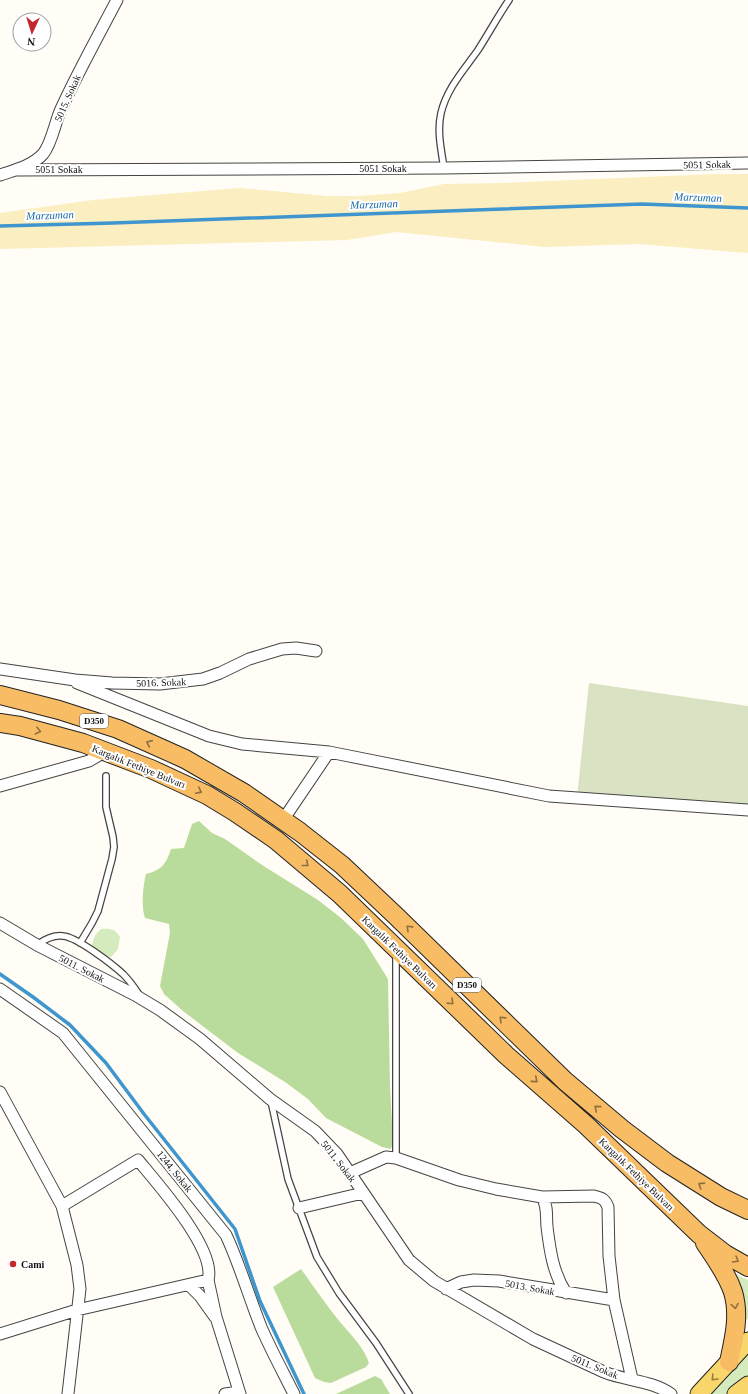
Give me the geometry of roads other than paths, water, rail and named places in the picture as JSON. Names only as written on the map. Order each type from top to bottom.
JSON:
[{"type":"highway","name":"D350","points":[[0,695],[59,710],[118,729],[185,759],[244,793],[342,864],[565,1081],[622,1129],[662,1159],[720,1197],[748,1210]]},
{"type":"highway","name":"Kargalık Fethiye Bulvarı","points":[[0,723],[20,726],[83,743],[151,769],[207,795],[276,840],[308,865],[340,894],[506,1054],[586,1125],[699,1234],[725,1254],[748,1267]]},
{"type":"highway","points":[[720,1197],[748,1205]]},
{"type":"highway","points":[[699,1234],[726,1275],[733,1292],[736,1314],[735,1336],[729,1362]]},
{"type":"main road","points":[[700,1394],[748,1341]]},
{"type":"street","name":"5015. Sokak","points":[[0,175],[17,170],[35,161],[44,153],[60,111],[73,83],[117,0]]},
{"type":"street","name":"5051 Sokak","points":[[17,170],[444,168],[748,163]]},
{"type":"street","name":"5016. Sokak","points":[[0,670],[112,683],[160,684],[203,679],[220,673],[249,659],[274,651],[296,648],[316,651]]},
{"type":"street","points":[[65,678],[209,736],[242,744],[329,752],[550,796],[748,810]]},
{"type":"street","points":[[0,786],[89,761],[106,751]]},
{"type":"street","points":[[283,820],[329,752]]},
{"type":"street","name":"5011. Sokak","points":[[0,923],[37,945],[143,1000],[181,1024],[270,1099],[315,1131],[337,1154],[409,1260],[422,1272],[446,1288],[534,1339],[604,1372],[614,1376],[652,1384],[671,1394]]},
{"type":"street","name":"1244. Sokak","points":[[0,989],[63,1033],[226,1235],[262,1329],[294,1394]]},
{"type":"street","points":[[0,1092],[62,1206],[77,1265],[80,1289],[68,1394]]},
{"type":"street","points":[[350,1173],[386,1157],[396,1158],[480,1186],[542,1197],[594,1196],[602,1198],[606,1201],[608,1207],[609,1256],[614,1300],[632,1379]]},
{"type":"street","points":[[62,1206],[138,1160],[180,1211],[206,1255],[210,1274],[208,1280],[216,1317],[240,1393],[225,1394]]},
{"type":"street","points":[[299,1208],[363,1193]]},
{"type":"street","points":[[542,1197],[546,1202],[547,1226],[553,1265],[559,1282],[566,1293]]},
{"type":"street","points":[[0,1334],[78,1310],[208,1280]]},
{"type":"street","name":"5013. Sokak","points":[[446,1288],[461,1282],[474,1280],[499,1281],[614,1300]]},
{"type":"street","points":[[189,1285],[200,1296],[216,1317]]},
{"type":"lane","points":[[444,168],[439,134],[441,114],[448,92],[479,48],[508,0]]},
{"type":"lane","points":[[80,943],[98,911],[114,847],[106,807],[106,776]]},
{"type":"lane","points":[[37,945],[47,938],[56,936],[64,936],[75,940],[123,974],[143,1000]]},
{"type":"lane","points":[[396,948],[396,1158]]},
{"type":"lane","points":[[270,1099],[285,1169],[317,1257],[339,1293],[376,1343],[409,1394]]},
{"type":"waterway","name":"Marzuman","points":[[0,226],[642,204],[748,208]]},
{"type":"waterway","points":[[0,974],[70,1025],[106,1063],[144,1114],[235,1229],[260,1301],[304,1394]]},
{"type":"place","name":"Cami","points":[[13,1264]]}]
